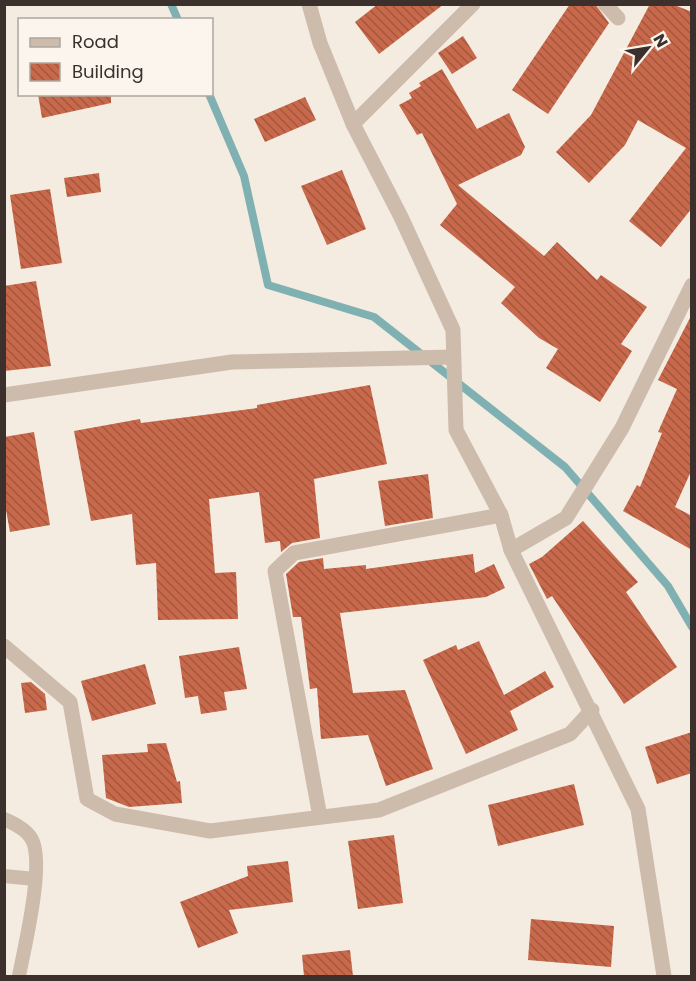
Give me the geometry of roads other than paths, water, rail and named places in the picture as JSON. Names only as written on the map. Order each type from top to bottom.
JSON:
[{"type":"street","points":[[309,4],[320,43],[353,124],[453,330],[456,430],[501,515],[511,550],[639,809],[664,976]]},
{"type":"street","points":[[353,124],[473,4]]},
{"type":"street","points":[[605,4],[618,18]]},
{"type":"street","points":[[511,550],[566,518],[622,428],[686,308],[692,285]]},
{"type":"street","points":[[4,395],[232,362],[453,357]]},
{"type":"street","points":[[320,817],[275,571],[294,553],[501,515]]},
{"type":"street","points":[[4,646],[70,702],[87,800],[115,814],[210,831],[379,810],[570,734],[592,710]]},
{"type":"lane","points":[[4,819],[31,837],[36,851],[34,899],[19,976]]},
{"type":"lane","points":[[4,876],[35,879]]},
{"type":"waterway","points":[[171,4],[177,18]]},
{"type":"waterway","points":[[210,96],[244,176],[268,285],[374,317],[565,467],[668,586],[692,627]]}]
